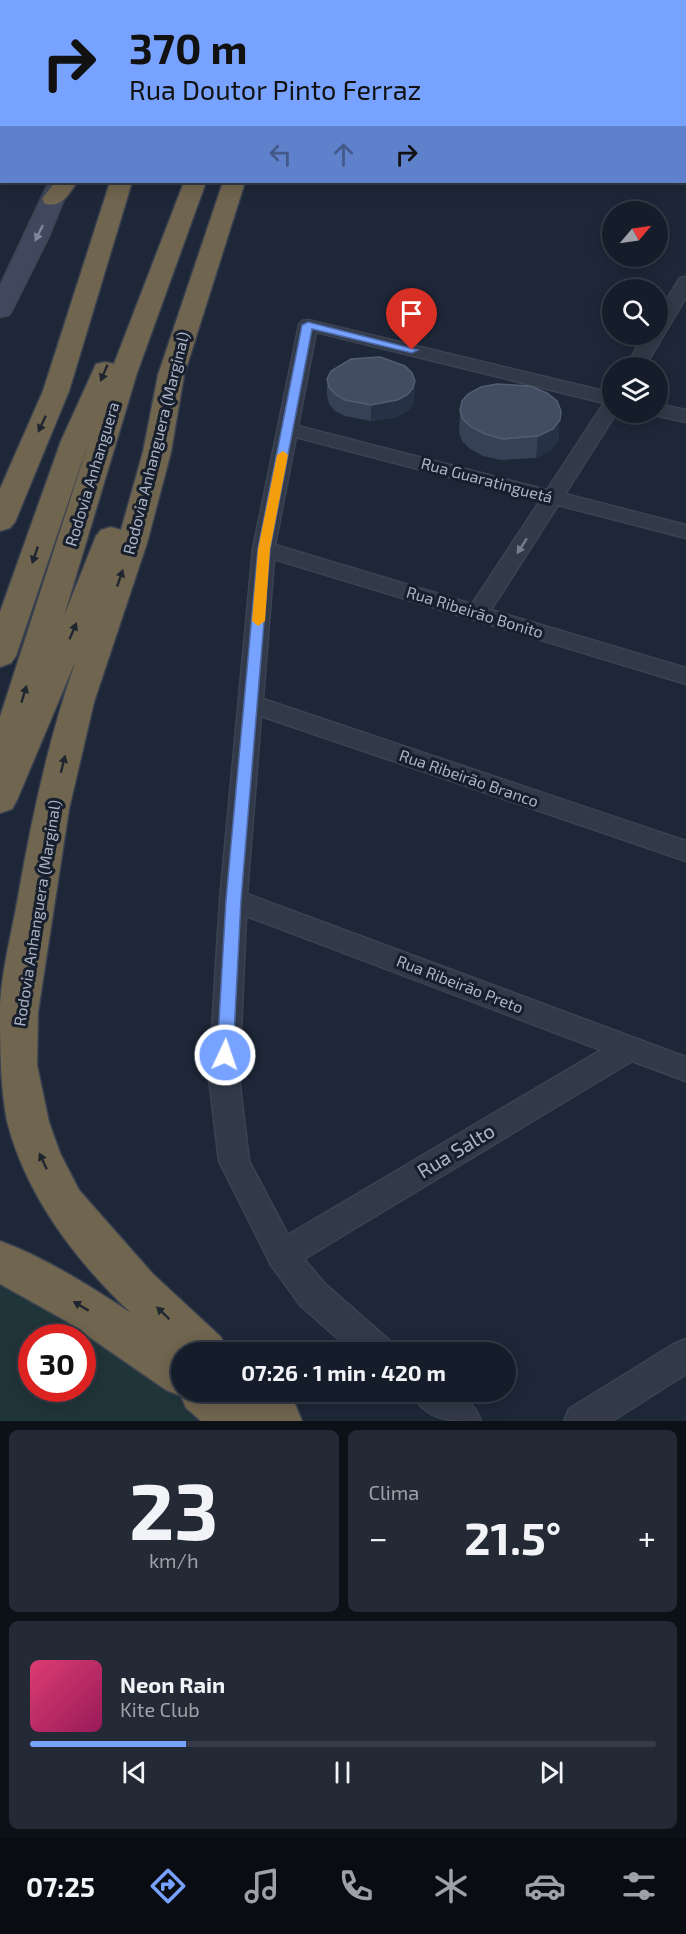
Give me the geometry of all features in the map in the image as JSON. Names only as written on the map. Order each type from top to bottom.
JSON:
[{"type":"highway","points":[[0,522],[47,414],[120,183]]},
{"type":"highway","points":[[69,349],[109,276],[137,183]]},
{"type":"highway","name":"Rodovia Anhanguera","points":[[0,770],[124,373],[195,183]]},
{"type":"highway","name":"Rodovia Anhanguera (Marginal)","points":[[193,1342],[137,1289],[64,1204],[40,1156],[28,1122],[17,1065],[18,1012],[51,809],[78,702],[132,543],[157,452],[171,375],[234,183]]},
{"type":"highway","name":"Rodovia Anhanguera","points":[[0,656],[75,441],[165,222],[174,187]]},
{"type":"highway","points":[[0,800],[93,584],[171,375]]},
{"type":"highway","points":[[0,1261],[82,1306],[171,1367]]},
{"type":"highway","points":[[215,1402],[237,1421]]},
{"type":"highway","points":[[258,1402],[278,1421]]},
{"type":"street","points":[[0,310],[7,283],[60,187]]},
{"type":"street","points":[[668,312],[686,282]]},
{"type":"street","points":[[367,1342],[312,1294],[282,1255],[234,1161],[224,1078],[233,900],[264,549],[308,325],[602,397]]},
{"type":"street","points":[[668,412],[686,416]]},
{"type":"street","points":[[478,613],[602,421]]},
{"type":"street","name":"Rua Guaratinguetá","points":[[288,429],[686,532]]},
{"type":"street","name":"Rua Ribeirão Bonito","points":[[264,549],[686,676]]},
{"type":"street","name":"Rua Ribeirão Branco","points":[[252,704],[686,851]]},
{"type":"street","name":"Rua Ribeirão Preto","points":[[233,900],[686,1069]]},
{"type":"street","name":"Rua Salto","points":[[282,1255],[629,1048]]},
{"type":"street","points":[[581,1421],[686,1355]]},
{"type":"street","points":[[440,1402],[464,1421]]},
{"type":"green space","points":[[0,1285],[72,1324],[18,1324],[18,1402],[96,1402],[96,1338],[143,1367],[171,1391],[171,1402],[184,1402],[207,1421],[0,1421]]},
{"type":"building","points":[[380,357],[405,366],[412,373],[415,381],[407,395],[397,400],[371,405],[345,400],[329,387],[327,379],[331,371],[351,359]]},
{"type":"building","points":[[497,384],[530,386],[547,393],[557,401],[561,411],[560,420],[553,429],[538,436],[503,439],[471,427],[463,419],[460,411],[462,401],[468,394],[481,387]]},
{"type":"slow traffic","points":[[258,621],[264,549],[283,455]]},
{"type":"route","points":[[225,1055],[233,900],[264,549],[308,325],[412,350]]}]
